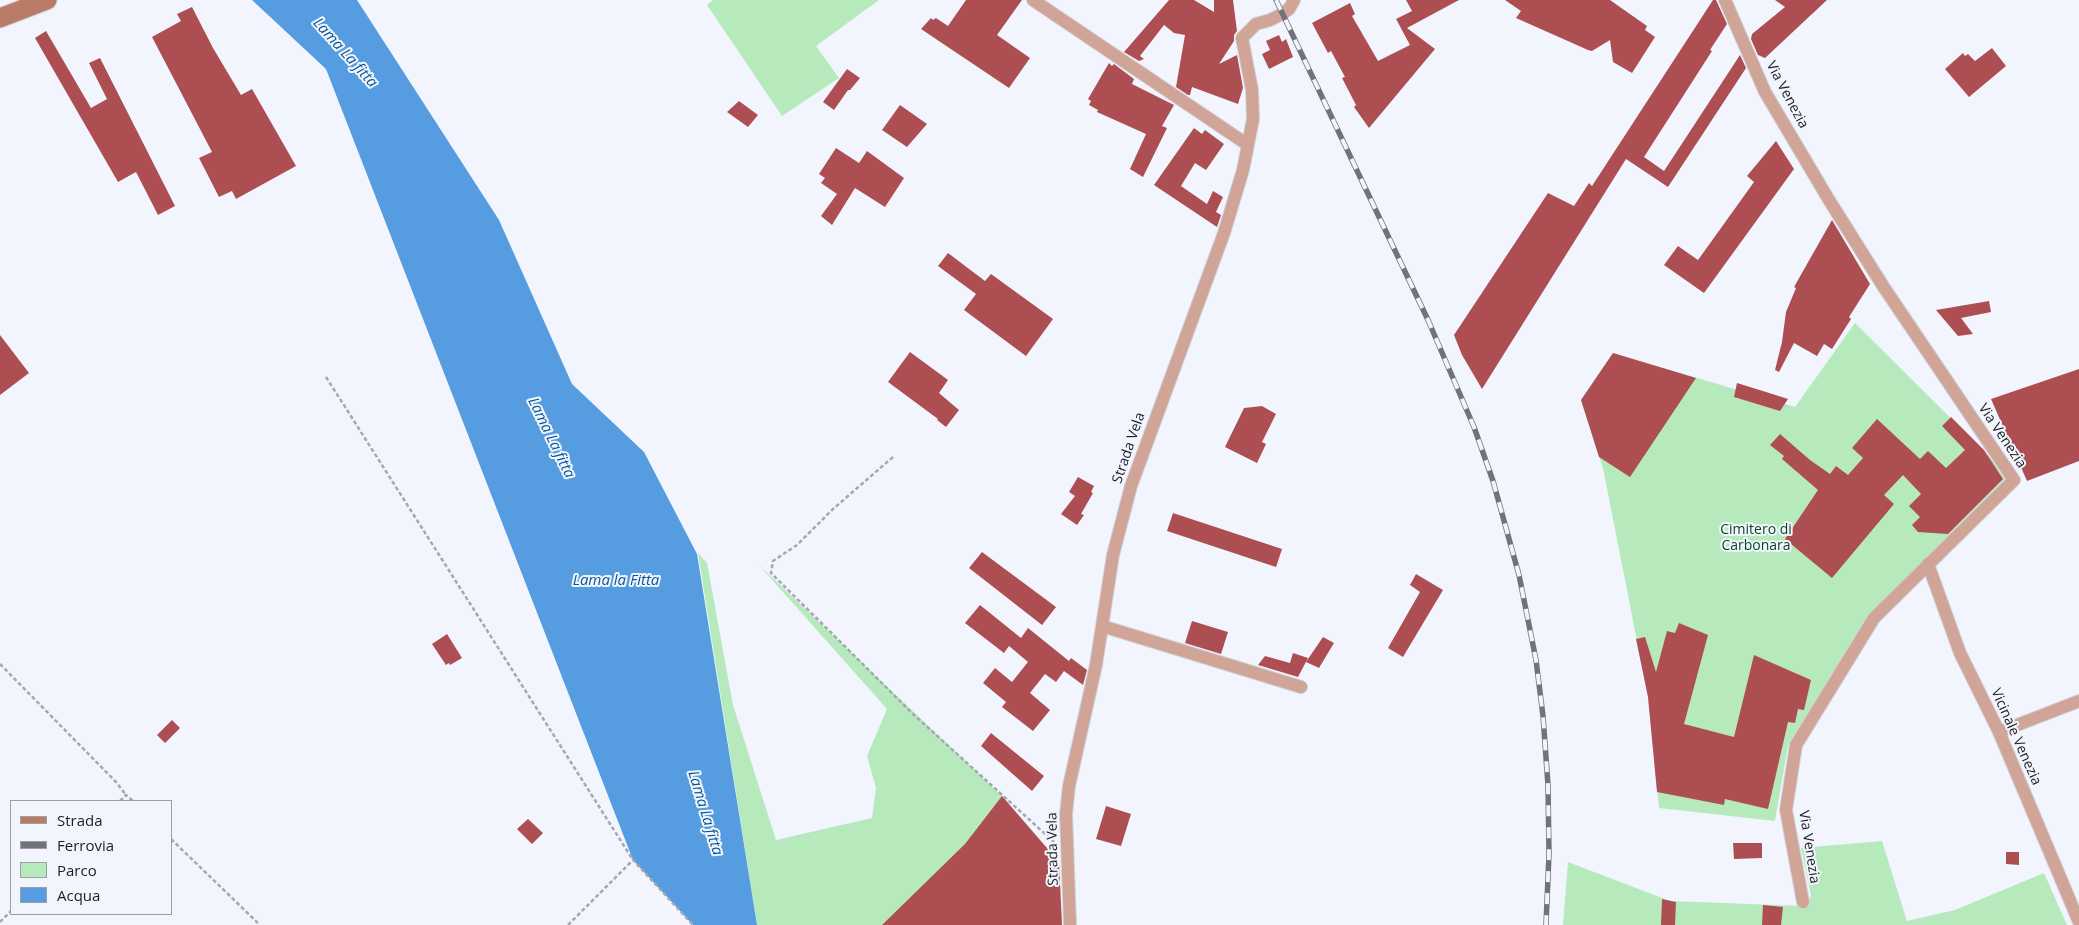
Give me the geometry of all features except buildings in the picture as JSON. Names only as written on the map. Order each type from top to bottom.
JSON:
[{"type":"street","points":[[0,18],[47,0]]},
{"type":"street","points":[[1033,0],[1248,145]]},
{"type":"street","name":"Strada Vela","points":[[1070,925],[1066,814],[1069,786],[1096,665],[1112,555],[1131,486],[1224,234],[1243,170],[1253,119],[1252,90],[1242,38],[1256,24],[1282,14],[1294,0]]},
{"type":"street","name":"Via Venezia","points":[[1725,0],[1765,92],[1829,200],[1882,286],[2014,480],[1874,618],[1796,745],[1786,810],[1802,902]]},
{"type":"street","name":"Vicinale Venezia","points":[[1928,564],[1960,652],[1999,732],[2079,922]]},
{"type":"street","points":[[1102,626],[1301,688]]},
{"type":"street","points":[[1999,732],[2079,701]]},
{"type":"path","points":[[326,377],[633,860],[693,925]]},
{"type":"path","points":[[893,457],[797,545],[773,561],[772,573],[913,714],[1042,832],[1067,852]]},
{"type":"path","points":[[0,664],[132,800]]},
{"type":"path","points":[[121,800],[126,795]]},
{"type":"path","points":[[172,840],[260,925]]},
{"type":"path","points":[[568,925],[633,860]]},
{"type":"path","points":[[0,922],[10,912]]},
{"type":"green space","points":[[713,0],[879,0],[816,46],[839,78],[782,116],[707,5]]},
{"type":"green space","name":"Cimitero di Carbonara","points":[[1855,323],[2010,477],[1909,577],[1788,746],[1775,821],[1659,808],[1648,697],[1603,468],[1581,400],[1613,353],[1795,407]]},
{"type":"green space","points":[[698,553],[707,563],[733,705],[776,840],[872,818],[876,788],[867,756],[887,709],[758,564],[1002,796],[1059,862],[1062,925],[757,925]]},
{"type":"green space","points":[[1882,841],[1907,921],[1955,910],[2044,873],[2067,925],[1563,925],[1568,862],[1670,901],[1804,906],[1811,896],[1801,848]]},
{"type":"water","name":"Lama la Fitta","points":[[252,0],[357,0],[499,220],[572,384],[644,452],[697,554],[757,925],[693,925],[633,860],[326,69]]},
{"type":"railway","points":[[1276,0],[1428,320],[1474,427],[1493,481],[1519,575],[1536,660],[1543,716],[1548,785],[1549,854],[1546,925]]},
{"type":"water label","name":"Lama La fitta","points":[[345,53]]},
{"type":"water label","name":"Lama La fitta","points":[[551,438]]},
{"type":"water label","name":"Lama La fitta","points":[[705,813]]}]
